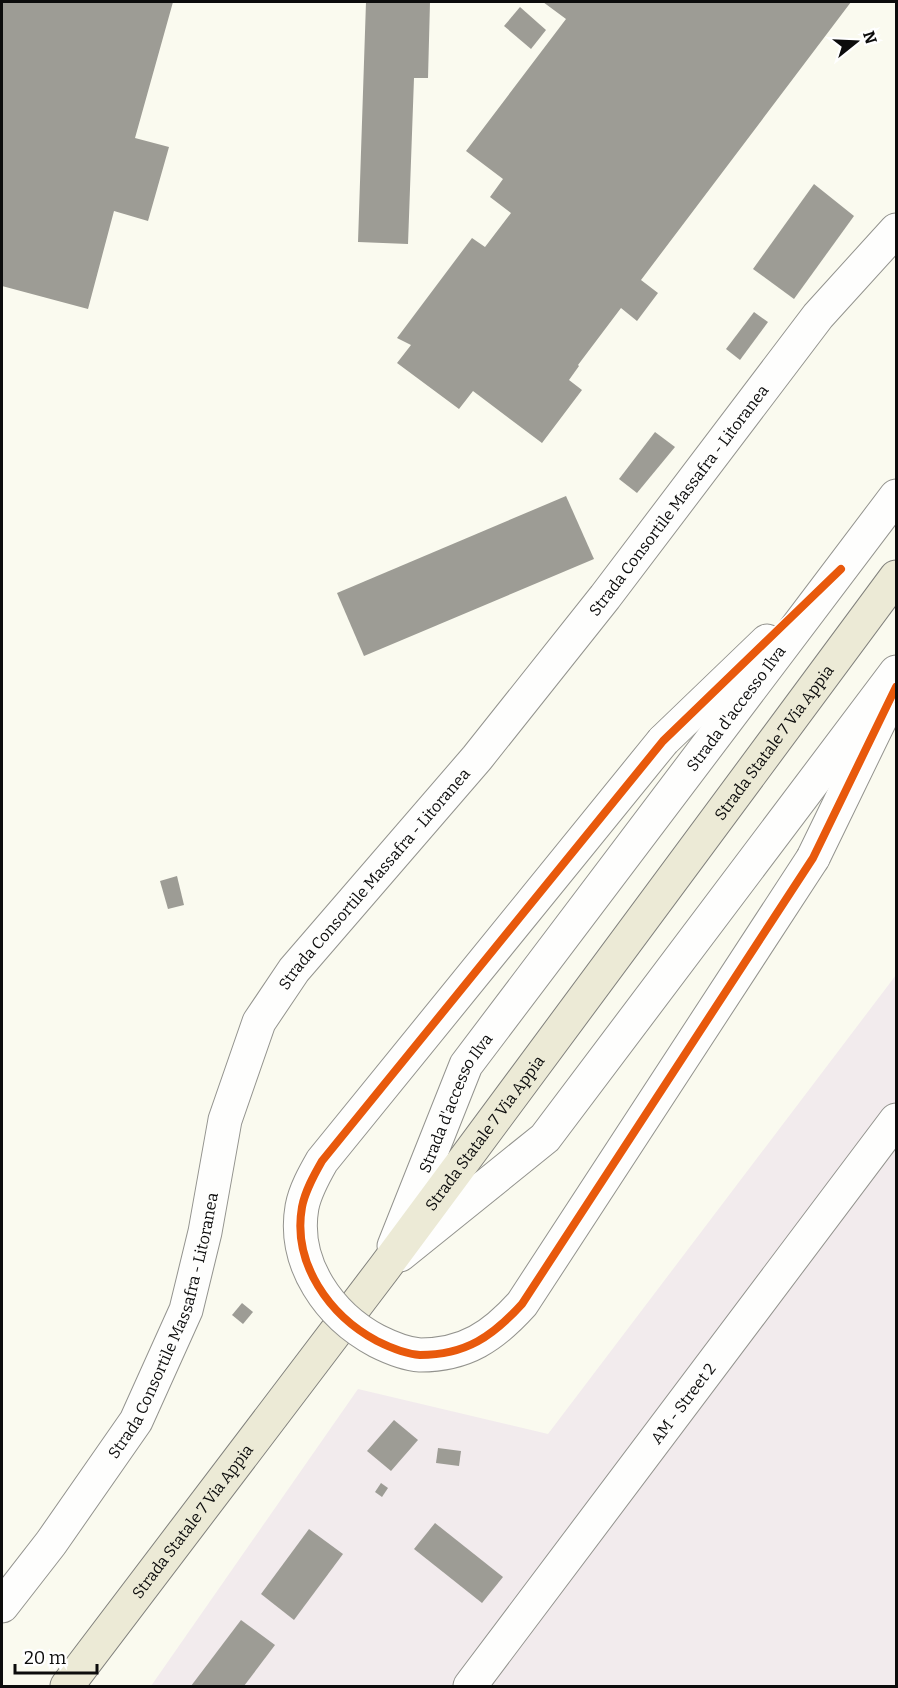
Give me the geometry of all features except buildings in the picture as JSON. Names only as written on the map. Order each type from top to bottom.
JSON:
[{"type":"main road","name":"Strada Statale 7 Via Appia","points":[[68,1686],[385,1267],[897,577]]},
{"type":"street","name":"Strada Consortile Massafra - Litoranea","points":[[2,1606],[51,1543],[136,1421],[186,1310],[205,1232],[225,1120],[259,1022],[294,970],[477,758],[605,597],[818,316],[897,230]]},
{"type":"street","name":"Strada d'accesso Ilva","points":[[385,1267],[466,1065],[897,496]]},
{"type":"street","points":[[841,569],[663,741],[322,1161],[302,1207],[301,1234],[306,1259],[326,1300],[363,1334],[401,1352],[419,1355],[441,1353],[467,1347],[489,1336],[522,1304],[813,858],[897,687]]},
{"type":"street","points":[[385,1267],[545,1138],[897,672]]},
{"type":"street","name":"AM - Street 2","points":[[471,1686],[897,1120]]},
{"type":"shaded area","points":[[896,975],[896,1686],[151,1686],[358,1389],[548,1434]]},
{"type":"cycle path","points":[[841,569],[663,741],[322,1161],[313,1177],[302,1207],[300,1228],[309,1268],[318,1286],[344,1318],[377,1341],[403,1352],[420,1355],[436,1354],[451,1352],[477,1342],[500,1325],[522,1304],[813,858],[896,687]]}]
